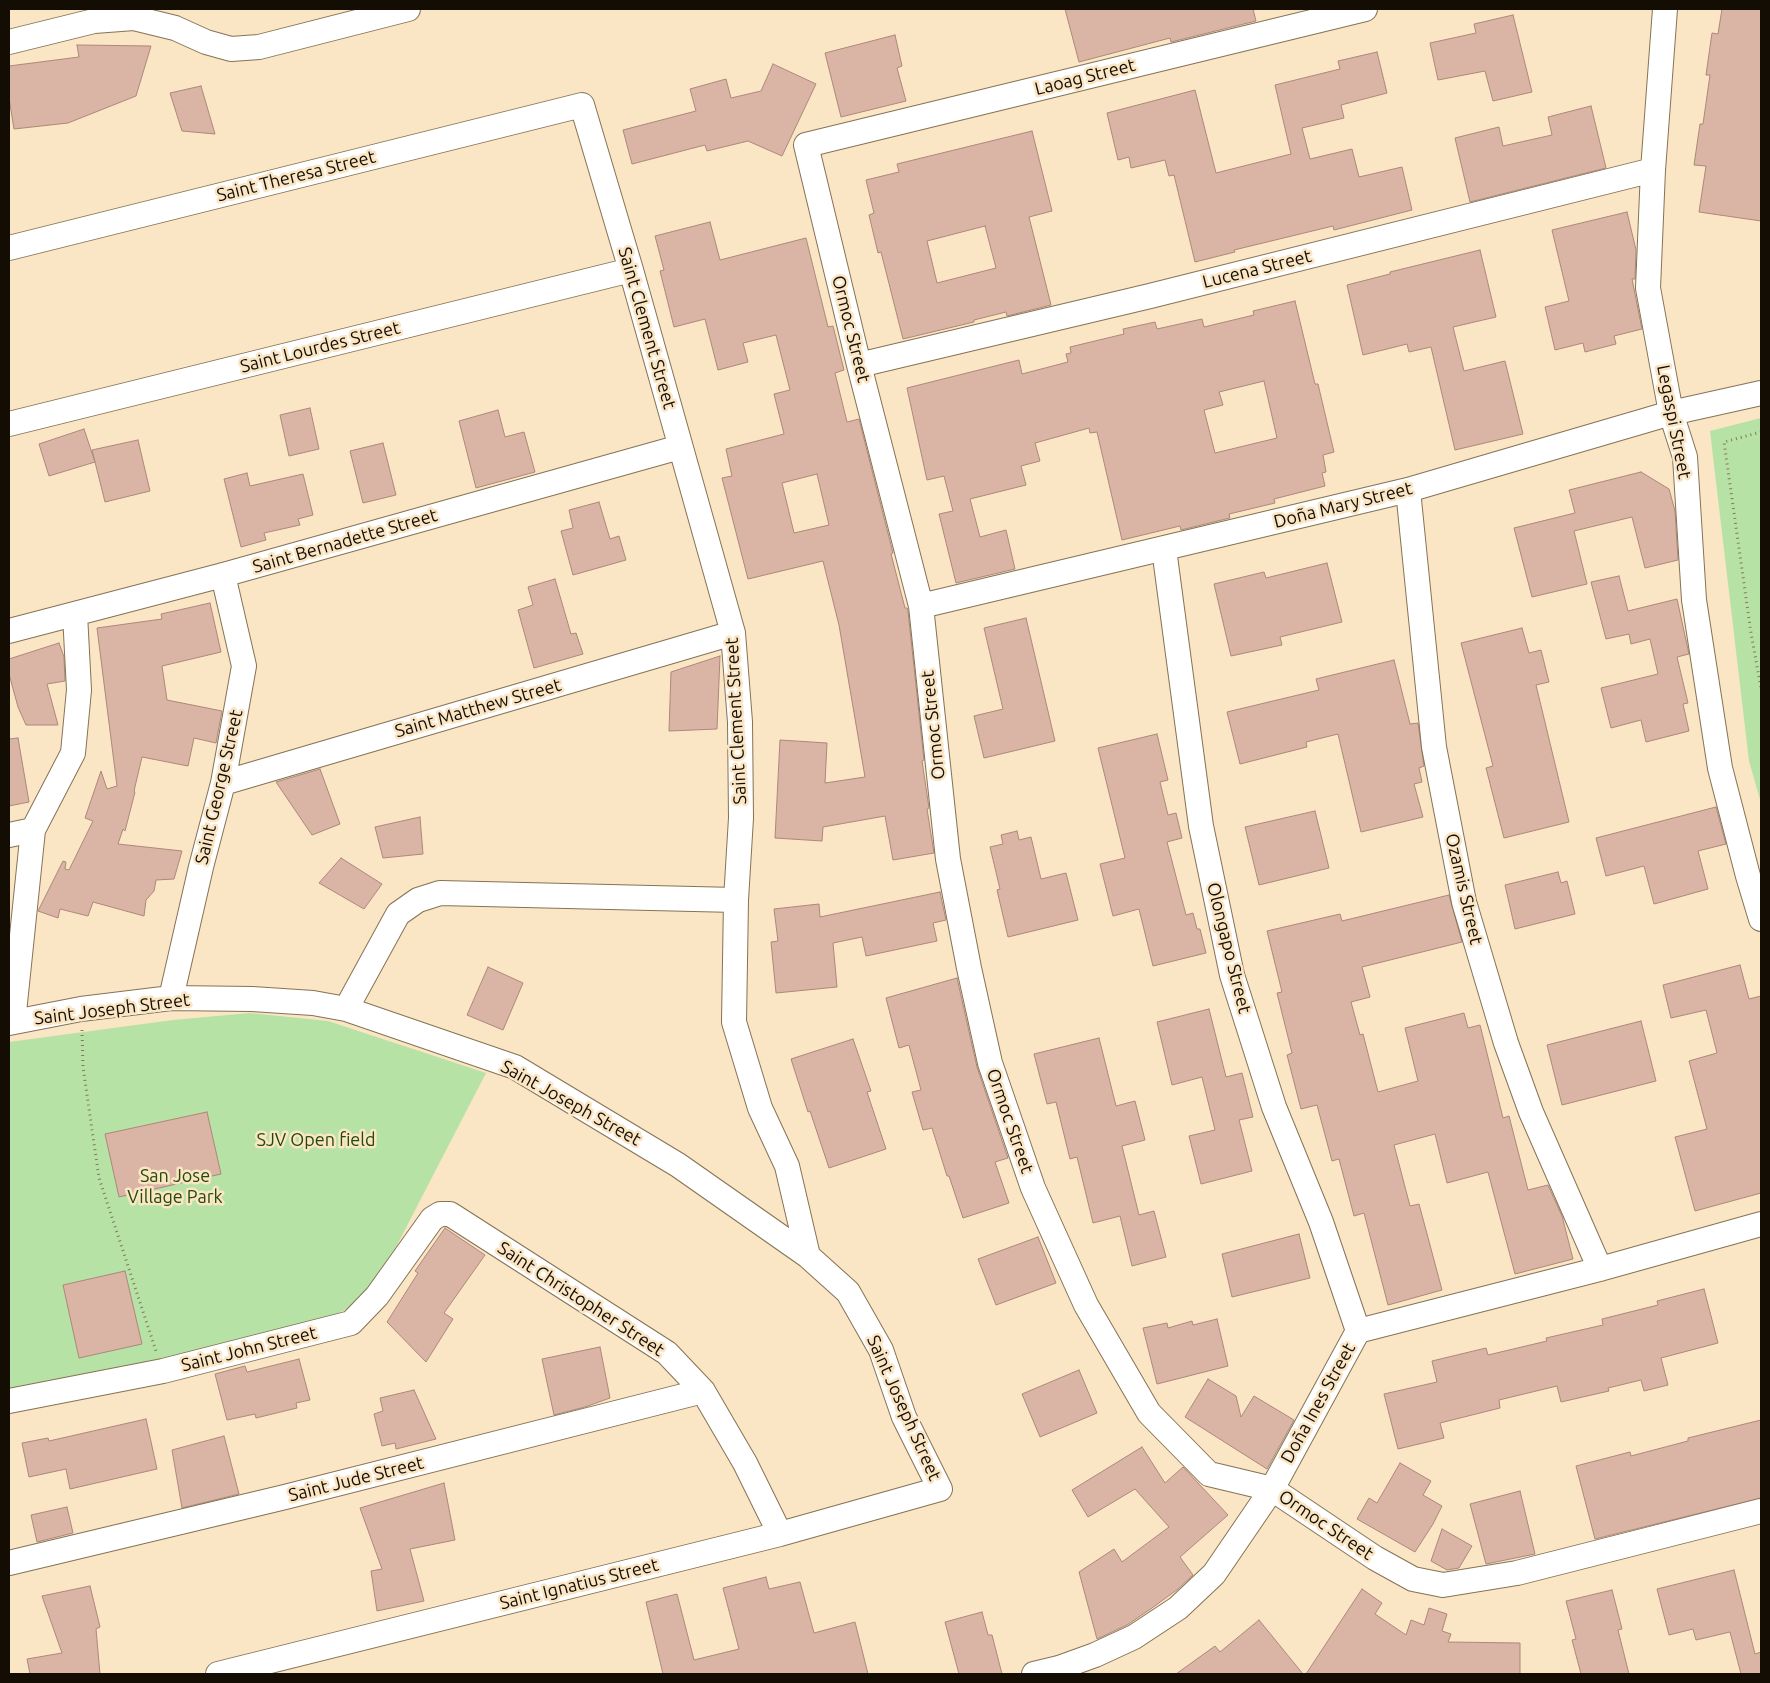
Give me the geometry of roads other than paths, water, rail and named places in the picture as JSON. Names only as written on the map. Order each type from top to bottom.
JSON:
[{"type":"street","points":[[9,42],[94,21],[134,18],[175,28],[206,42],[231,49],[259,48],[408,9]]},
{"type":"street","name":"Laoag Street","points":[[806,145],[1365,9]]},
{"type":"street","name":"Legaspi Street","points":[[1665,9],[1653,170],[1648,288],[1671,413],[1685,457],[1694,600],[1720,768],[1761,919]]},
{"type":"street","name":"Saint Theresa Street","points":[[9,248],[582,105]]},
{"type":"street","name":"Saint Clement Street","points":[[582,105],[631,270],[733,633],[740,731],[740,818],[736,900],[734,1022],[760,1108],[787,1166],[808,1256]]},
{"type":"street","name":"Ormoc Street","points":[[806,145],[859,366],[921,606],[948,859],[990,1063],[1033,1188],[1086,1305],[1149,1413],[1209,1474],[1272,1489],[1374,1558],[1413,1579],[1443,1585],[1517,1573],[1761,1512]]},
{"type":"street","name":"Lucena Street","points":[[859,366],[1150,296],[1653,170]]},
{"type":"street","name":"Saint Lourdes Street","points":[[9,424],[631,270]]},
{"type":"street","name":"Doña Mary Street","points":[[921,606],[1408,490],[1671,413],[1761,392]]},
{"type":"street","name":"Saint Bernadette Street","points":[[9,631],[223,575],[680,448]]},
{"type":"street","name":"Ozamis Street","points":[[1408,490],[1434,746],[1464,902],[1506,1043],[1531,1112],[1600,1269]]},
{"type":"street","name":"Olongapo Street","points":[[1164,549],[1201,826],[1232,975],[1274,1107],[1321,1222],[1358,1331]]},
{"type":"street","name":"Saint George Street","points":[[170,998],[201,868],[224,783],[244,666],[223,575]]},
{"type":"street","points":[[11,1022],[33,830],[72,753],[79,690],[75,614]]},
{"type":"street","name":"Saint Matthew Street","points":[[224,783],[733,633]]},
{"type":"street","points":[[9,835],[33,830]]},
{"type":"street","points":[[346,1009],[398,914],[418,900],[440,893],[736,900]]},
{"type":"street","name":"Saint Joseph Street","points":[[11,1022],[81,1009],[170,998],[252,999],[313,1003],[346,1009],[515,1067],[678,1165],[808,1256],[848,1292],[881,1350],[904,1417],[940,1489]]},
{"type":"street","name":"Saint John Street","points":[[9,1401],[163,1371],[351,1323],[377,1296],[432,1219],[440,1214]]},
{"type":"street","name":"Saint Christopher Street","points":[[440,1214],[450,1214],[667,1354],[703,1391],[745,1463],[780,1534]]},
{"type":"street","name":"Doña Ines Street","points":[[1034,1674],[1059,1668],[1134,1637],[1178,1608],[1214,1574],[1272,1489],[1358,1331],[1600,1269],[1761,1224]]},
{"type":"street","name":"Saint Jude Street","points":[[9,1563],[286,1497],[703,1391]]},
{"type":"street","name":"Saint Ignatius Street","points":[[218,1674],[780,1534],[940,1489]]},
{"type":"park label","name":"SJV Open field","points":[[316,1140]]},
{"type":"park label","name":"San Jose Village Park","points":[[175,1186]]}]
